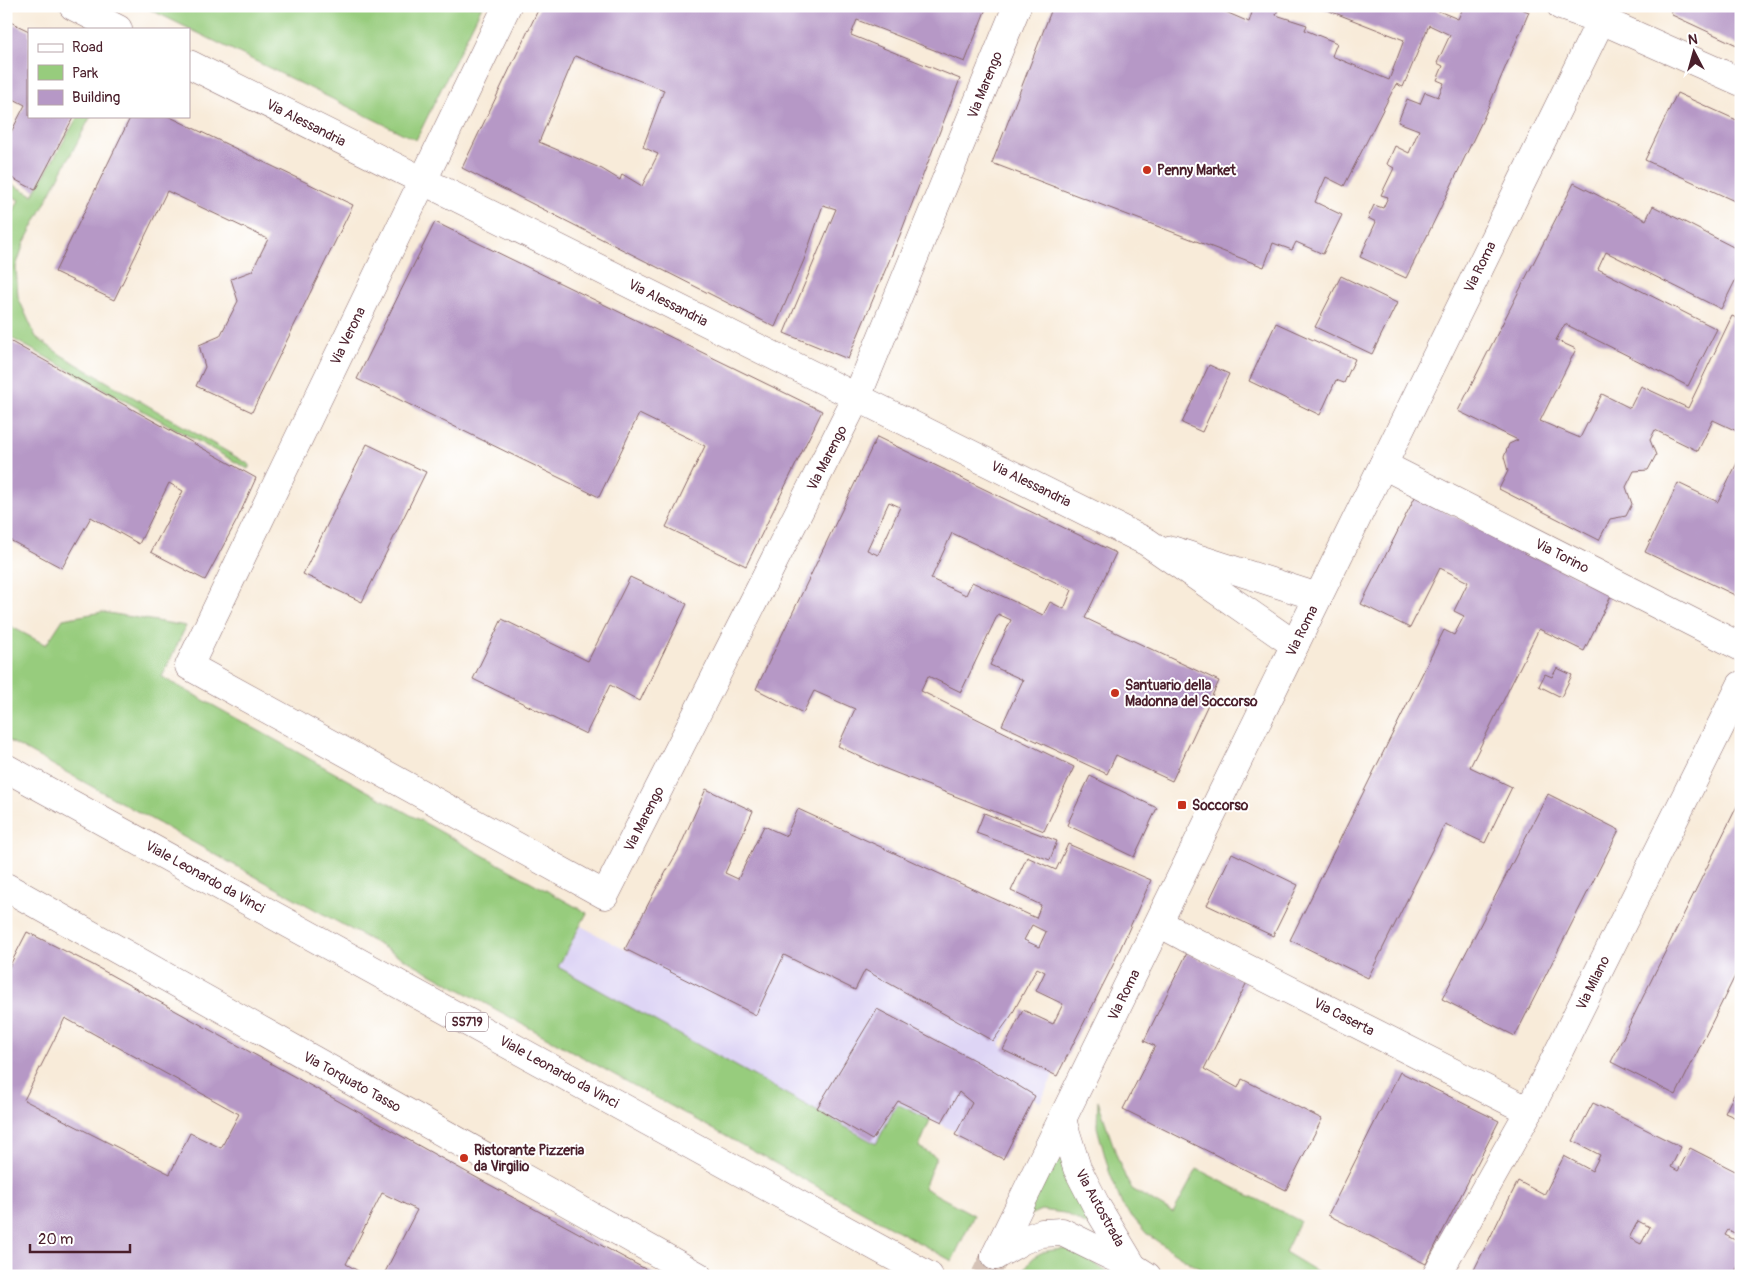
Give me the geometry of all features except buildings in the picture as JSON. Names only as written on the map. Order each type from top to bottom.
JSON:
[{"type":"main road","points":[[73,6],[116,28]]},
{"type":"main road","name":"Via Verona","points":[[507,6],[189,666],[605,895]]},
{"type":"main road","name":"Via Marengo","points":[[605,895],[857,397],[1017,6]]},
{"type":"main road","points":[[1561,6],[1604,13],[1741,82]]},
{"type":"main road","name":"Via Roma","points":[[995,1256],[1604,13]]},
{"type":"main road","name":"Via Alessandria","points":[[190,64],[1147,542],[1295,645]]},
{"type":"main road","name":"Via Torino","points":[[1383,465],[1741,647]]},
{"type":"main road","name":"Via Alessandria","points":[[1147,542],[1318,598]]},
{"type":"main road","name":"Via Milano","points":[[1436,1276],[1529,1111],[1741,685]]},
{"type":"main road","name":"Viale Leonardo da Vinci","points":[[6,768],[928,1276]]},
{"type":"main road","name":"Via Torquato Tasso","points":[[6,887],[698,1276]]},
{"type":"main road","name":"Via Caserta","points":[[1159,922],[1202,946],[1529,1111]]},
{"type":"main road","name":"Via Autostrada","points":[[1062,1120],[1077,1168],[1097,1207],[1140,1271]]},
{"type":"main road","name":"Via Autostrada","points":[[995,1256],[1023,1240],[1042,1232],[1062,1232],[1140,1271]]},
{"type":"shaded area","points":[[872,869],[1046,948],[1000,1045],[1055,1072],[1040,1102],[990,1075],[959,1133],[897,1104],[876,1144],[557,967],[581,926],[629,952],[640,930]]},
{"type":"green space","points":[[143,6],[482,6],[416,140]]},
{"type":"green space","points":[[77,118],[90,118],[24,243],[16,267],[18,297],[36,337],[61,355],[250,465],[248,469],[6,335],[6,225],[19,200],[6,193],[6,181],[33,195]]},
{"type":"green space","points":[[102,612],[186,626],[162,677],[587,913],[558,967],[876,1144],[897,1104],[930,1120],[919,1147],[936,1157],[924,1188],[974,1215],[952,1261],[6,739],[6,624],[46,645],[63,619]]},
{"type":"green space","points":[[1098,1101],[1121,1168],[1132,1189],[1173,1213],[1197,1169],[1300,1221],[1285,1252],[1325,1276],[1211,1276],[1147,1234],[1122,1205],[1109,1171],[1097,1127]]},
{"type":"green space","points":[[1060,1152],[1069,1172],[1077,1198],[1099,1231],[1064,1213],[1041,1210],[1023,1218]]},
{"type":"green space","points":[[1065,1249],[1080,1254],[1113,1276],[1020,1276],[1029,1262],[1042,1252]]},
{"type":"tunnel","points":[[985,1276],[995,1256]]},
{"type":"place","name":"Penny Market","points":[[1147,170]]},
{"type":"place","name":"Santuario della Madonna del Soccorso","points":[[1115,693]]},
{"type":"place","name":"Soccorso","points":[[1182,805]]},
{"type":"place","name":"Ristorante Pizzeria da Virgilio","points":[[464,1158]]}]
